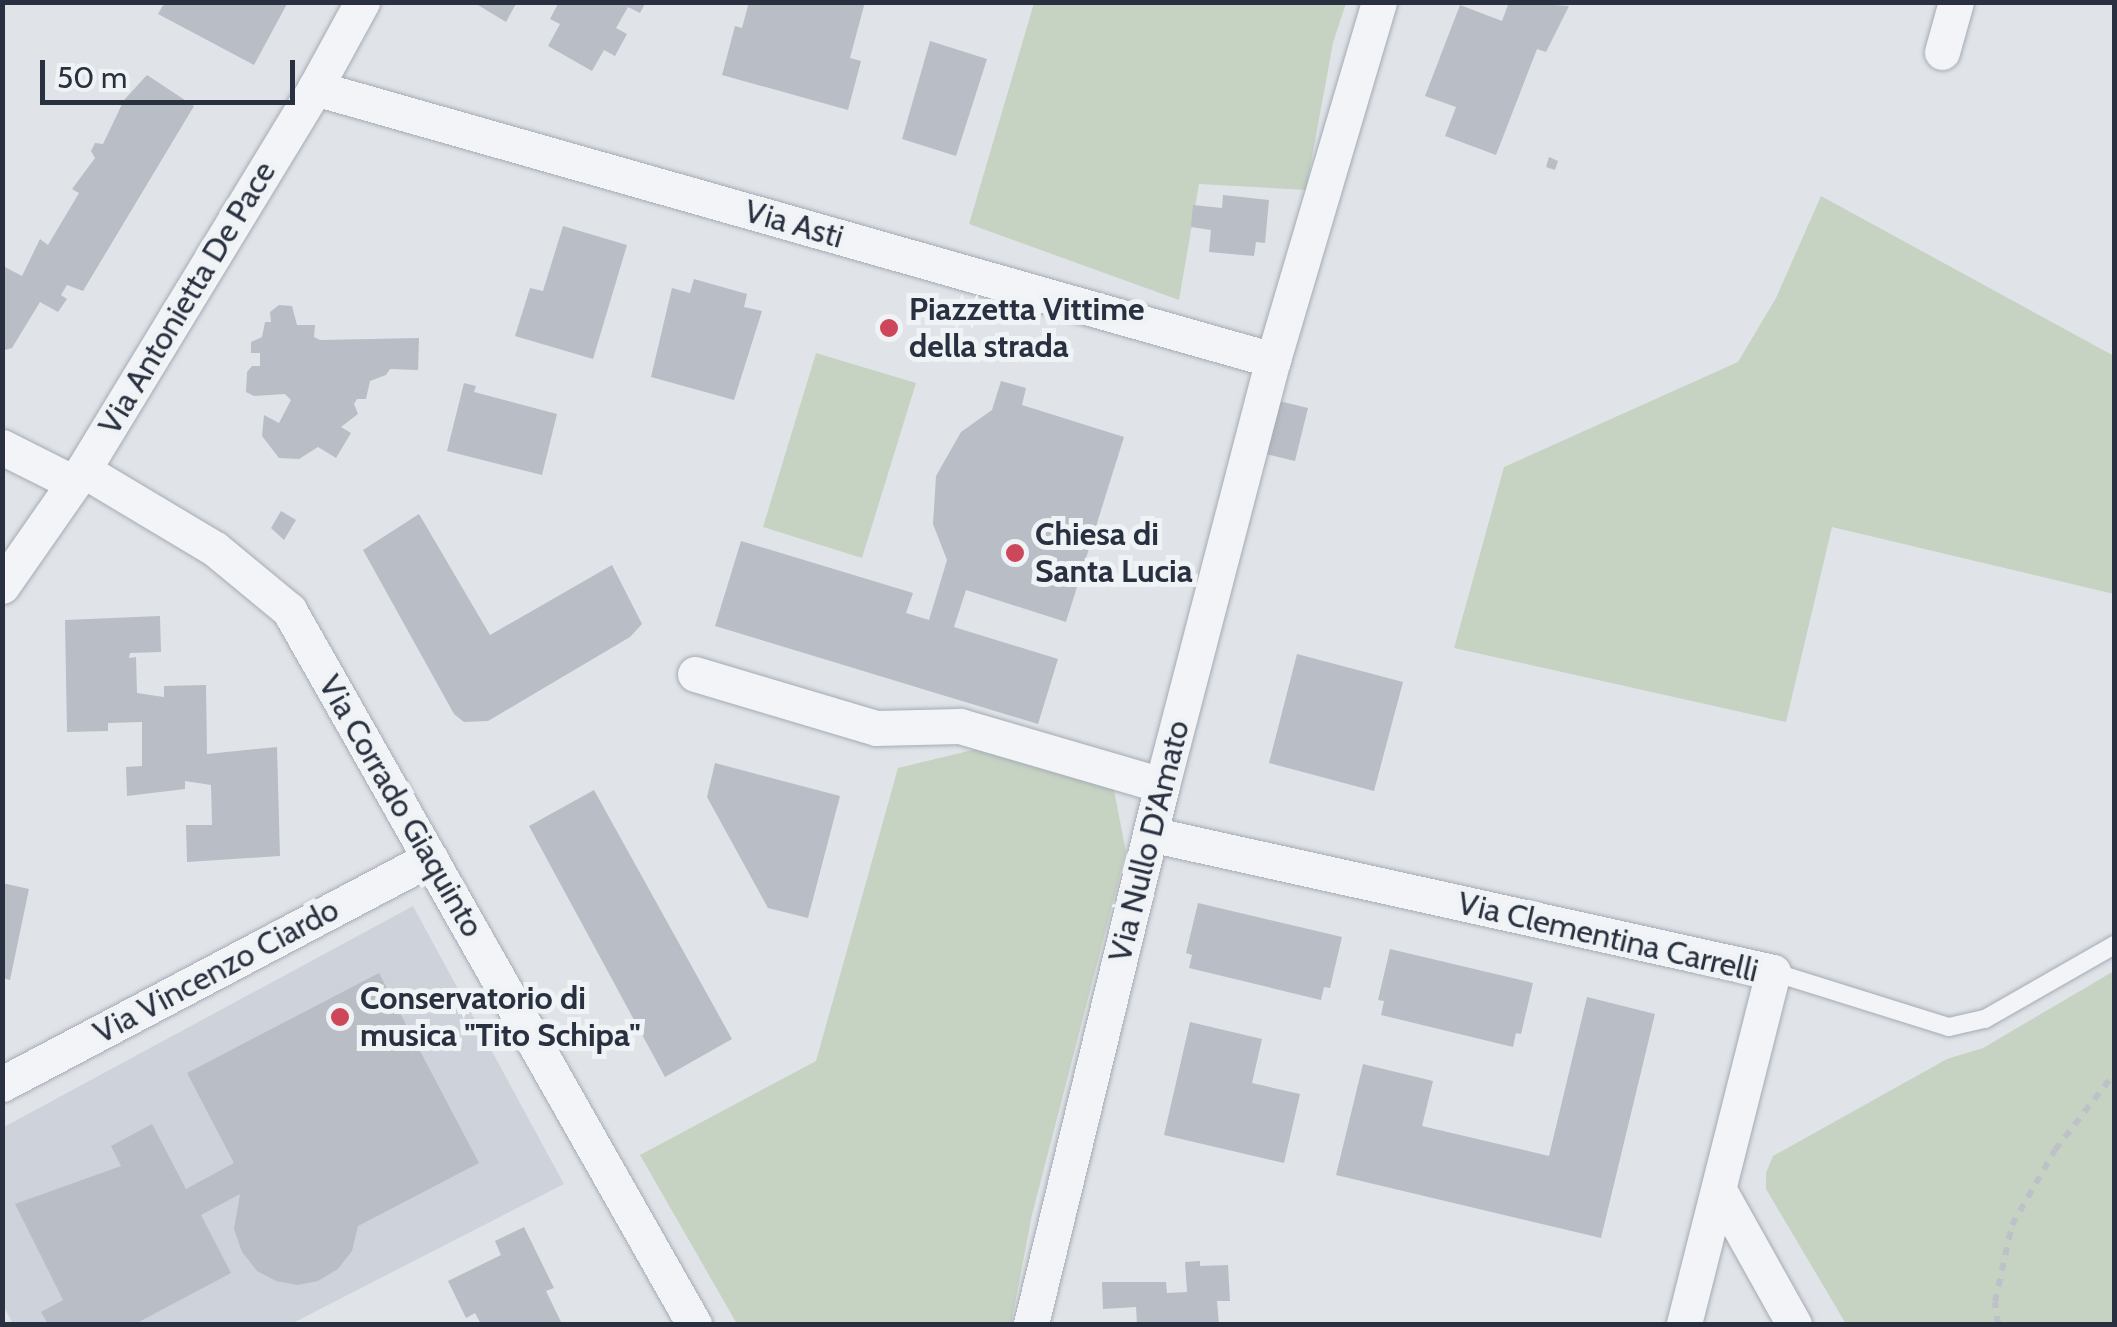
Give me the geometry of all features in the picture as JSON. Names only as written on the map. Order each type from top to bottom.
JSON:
[{"type":"street","name":"Via Antonietta De Pace","points":[[2,586],[78,476],[315,88],[362,2]]},
{"type":"street","name":"Via Nullo D'Amato","points":[[1031,1324],[1162,785],[1273,360],[1378,2]]},
{"type":"street","points":[[1942,52],[1956,2]]},
{"type":"street","name":"Via Asti","points":[[315,88],[1273,360]]},
{"type":"street","name":"Via Corrado Giaquinto","points":[[2,448],[78,476],[214,549],[289,610],[694,1324]]},
{"type":"street","points":[[694,674],[876,728],[960,726],[1162,785]]},
{"type":"street","name":"Via Clementina Carrelli","points":[[1150,834],[1773,972],[1684,1324]]},
{"type":"street","name":"Via Vincenzo Ciardo","points":[[2,1084],[430,858]]},
{"type":"street","points":[[1719,1190],[1781,1315]]},
{"type":"lane","points":[[1773,972],[1949,1026],[1985,1020],[2114,945]]},
{"type":"path","points":[[1998,1324],[1994,1302],[2012,1225],[2055,1150],[2114,1074]]},
{"type":"shaded area","name":"Conservatorio di musica \"Tito Schipa\"","points":[[413,906],[564,1184],[291,1324],[13,1324],[3,1305],[2,1128]]},
{"type":"green space","points":[[1034,3],[1346,3],[1333,43],[1306,190],[1199,184],[1179,300],[969,224]]},
{"type":"green space","points":[[1821,196],[2114,356],[2114,594],[1832,527],[1786,722],[1454,648],[1504,467],[1738,362],[1776,298]]},
{"type":"green space","points":[[816,353],[916,383],[862,558],[763,527]]},
{"type":"green space","points":[[985,747],[1113,785],[1126,852],[1032,1215],[1011,1324],[737,1324],[640,1155],[816,1061],[898,768]]},
{"type":"green space","points":[[2114,971],[2114,1324],[1846,1324],[1766,1189],[1766,1173],[1773,1156],[1947,1059],[1983,1048]]},
{"type":"building","points":[[165,2],[288,2],[254,65],[158,14]]},
{"type":"building","points":[[473,2],[517,2],[506,22]]},
{"type":"building","points":[[559,2],[646,2],[640,13],[628,7],[616,28],[627,34],[615,56],[604,50],[592,71],[548,46],[560,24],[550,19]]},
{"type":"building","points":[[749,2],[865,2],[850,58],[861,61],[848,110],[722,75],[735,26],[742,28]]},
{"type":"building","points":[[1509,2],[1569,6],[1546,52],[1537,49],[1496,155],[1445,136],[1456,107],[1425,96],[1460,5],[1502,21]]},
{"type":"building","points":[[930,41],[987,59],[956,156],[902,139]]},
{"type":"building","points":[[147,75],[194,106],[83,291],[67,285],[61,295],[67,299],[58,312],[40,302],[12,348],[5,350],[3,266],[22,276],[40,239],[48,245],[79,193],[72,189],[95,158],[91,151],[95,143],[103,144],[124,100]]},
{"type":"building","points":[[1549,157],[1558,161],[1555,170],[1546,167]]},
{"type":"building","points":[[1223,195],[1269,200],[1265,243],[1256,242],[1254,256],[1209,252],[1211,230],[1191,227],[1193,205],[1222,208]]},
{"type":"building","points":[[563,226],[627,245],[593,359],[515,336],[530,288],[543,291]]},
{"type":"building","points":[[694,279],[747,294],[744,307],[762,311],[734,400],[651,377],[672,288],[690,293]]},
{"type":"building","points":[[279,305],[292,306],[297,325],[315,325],[314,337],[320,340],[419,338],[418,370],[390,369],[386,375],[370,381],[366,399],[357,399],[354,404],[358,414],[341,427],[351,433],[336,458],[318,447],[299,459],[279,458],[262,436],[264,415],[279,423],[291,400],[285,394],[254,396],[246,392],[247,372],[252,366],[260,366],[260,353],[251,353],[251,342],[262,337],[265,322],[271,322],[270,312]]},
{"type":"building","name":"Chiesa di Santa Lucia","points":[[1001,381],[1026,388],[1022,405],[1124,437],[1066,622],[966,590],[954,627],[1058,659],[1038,724],[715,626],[741,541],[913,593],[906,613],[929,620],[947,560],[933,524],[936,476],[961,432],[992,410]]},
{"type":"building","points":[[464,383],[476,386],[474,392],[557,414],[542,475],[447,451]]},
{"type":"building","points":[[1279,401],[1308,408],[1295,461],[1266,454]]},
{"type":"building","points":[[281,511],[296,520],[284,540],[271,528]]},
{"type":"building","points":[[419,514],[490,635],[612,565],[642,624],[630,637],[488,721],[464,722],[454,714],[363,550]]},
{"type":"building","points":[[160,616],[161,652],[130,653],[129,658],[136,657],[137,693],[164,697],[164,686],[206,685],[207,754],[277,747],[280,856],[187,862],[186,825],[212,825],[211,785],[185,781],[185,789],[127,796],[126,767],[142,766],[142,722],[108,723],[108,731],[67,732],[65,620]]},
{"type":"building","points":[[1297,654],[1403,682],[1374,791],[1269,763]]},
{"type":"building","points":[[715,763],[840,796],[808,918],[768,908],[707,797]]},
{"type":"building","points":[[594,790],[732,1039],[665,1077],[529,826]]},
{"type":"building","points":[[2,883],[29,889],[10,980],[2,978]]},
{"type":"building","points":[[1198,903],[1342,937],[1330,988],[1324,987],[1321,1000],[1189,968],[1192,955],[1186,953]]},
{"type":"building","points":[[1390,949],[1533,983],[1521,1034],[1516,1033],[1513,1047],[1381,1015],[1384,1001],[1378,1000]]},
{"type":"building","points":[[379,973],[479,1163],[358,1226],[352,1251],[338,1269],[318,1281],[298,1285],[276,1281],[257,1271],[242,1252],[234,1229],[240,1194],[201,1215],[231,1273],[135,1324],[48,1324],[41,1312],[63,1300],[15,1204],[121,1166],[111,1146],[152,1124],[186,1189],[234,1163],[187,1073]]},
{"type":"building","points":[[1587,997],[1655,1014],[1601,1238],[1336,1175],[1363,1064],[1433,1081],[1422,1126],[1549,1156]]},
{"type":"building","points":[[1190,1022],[1262,1039],[1252,1083],[1300,1094],[1284,1163],[1164,1135]]},
{"type":"building","points":[[524,1227],[554,1288],[546,1291],[562,1324],[481,1324],[475,1313],[466,1318],[448,1281],[501,1255],[495,1241]]},
{"type":"building","points":[[1200,1261],[1200,1266],[1228,1265],[1230,1301],[1217,1301],[1219,1324],[1137,1324],[1136,1307],[1103,1309],[1102,1282],[1166,1282],[1167,1293],[1187,1292],[1185,1262]]},
{"type":"place","name":"Piazzetta Vittime della strada","points":[[889,328]]},
{"type":"place","name":"Chiesa di Santa Lucia","points":[[1015,553]]},
{"type":"place","name":"Conservatorio di musica \"Tito Schipa\"","points":[[340,1017]]}]
